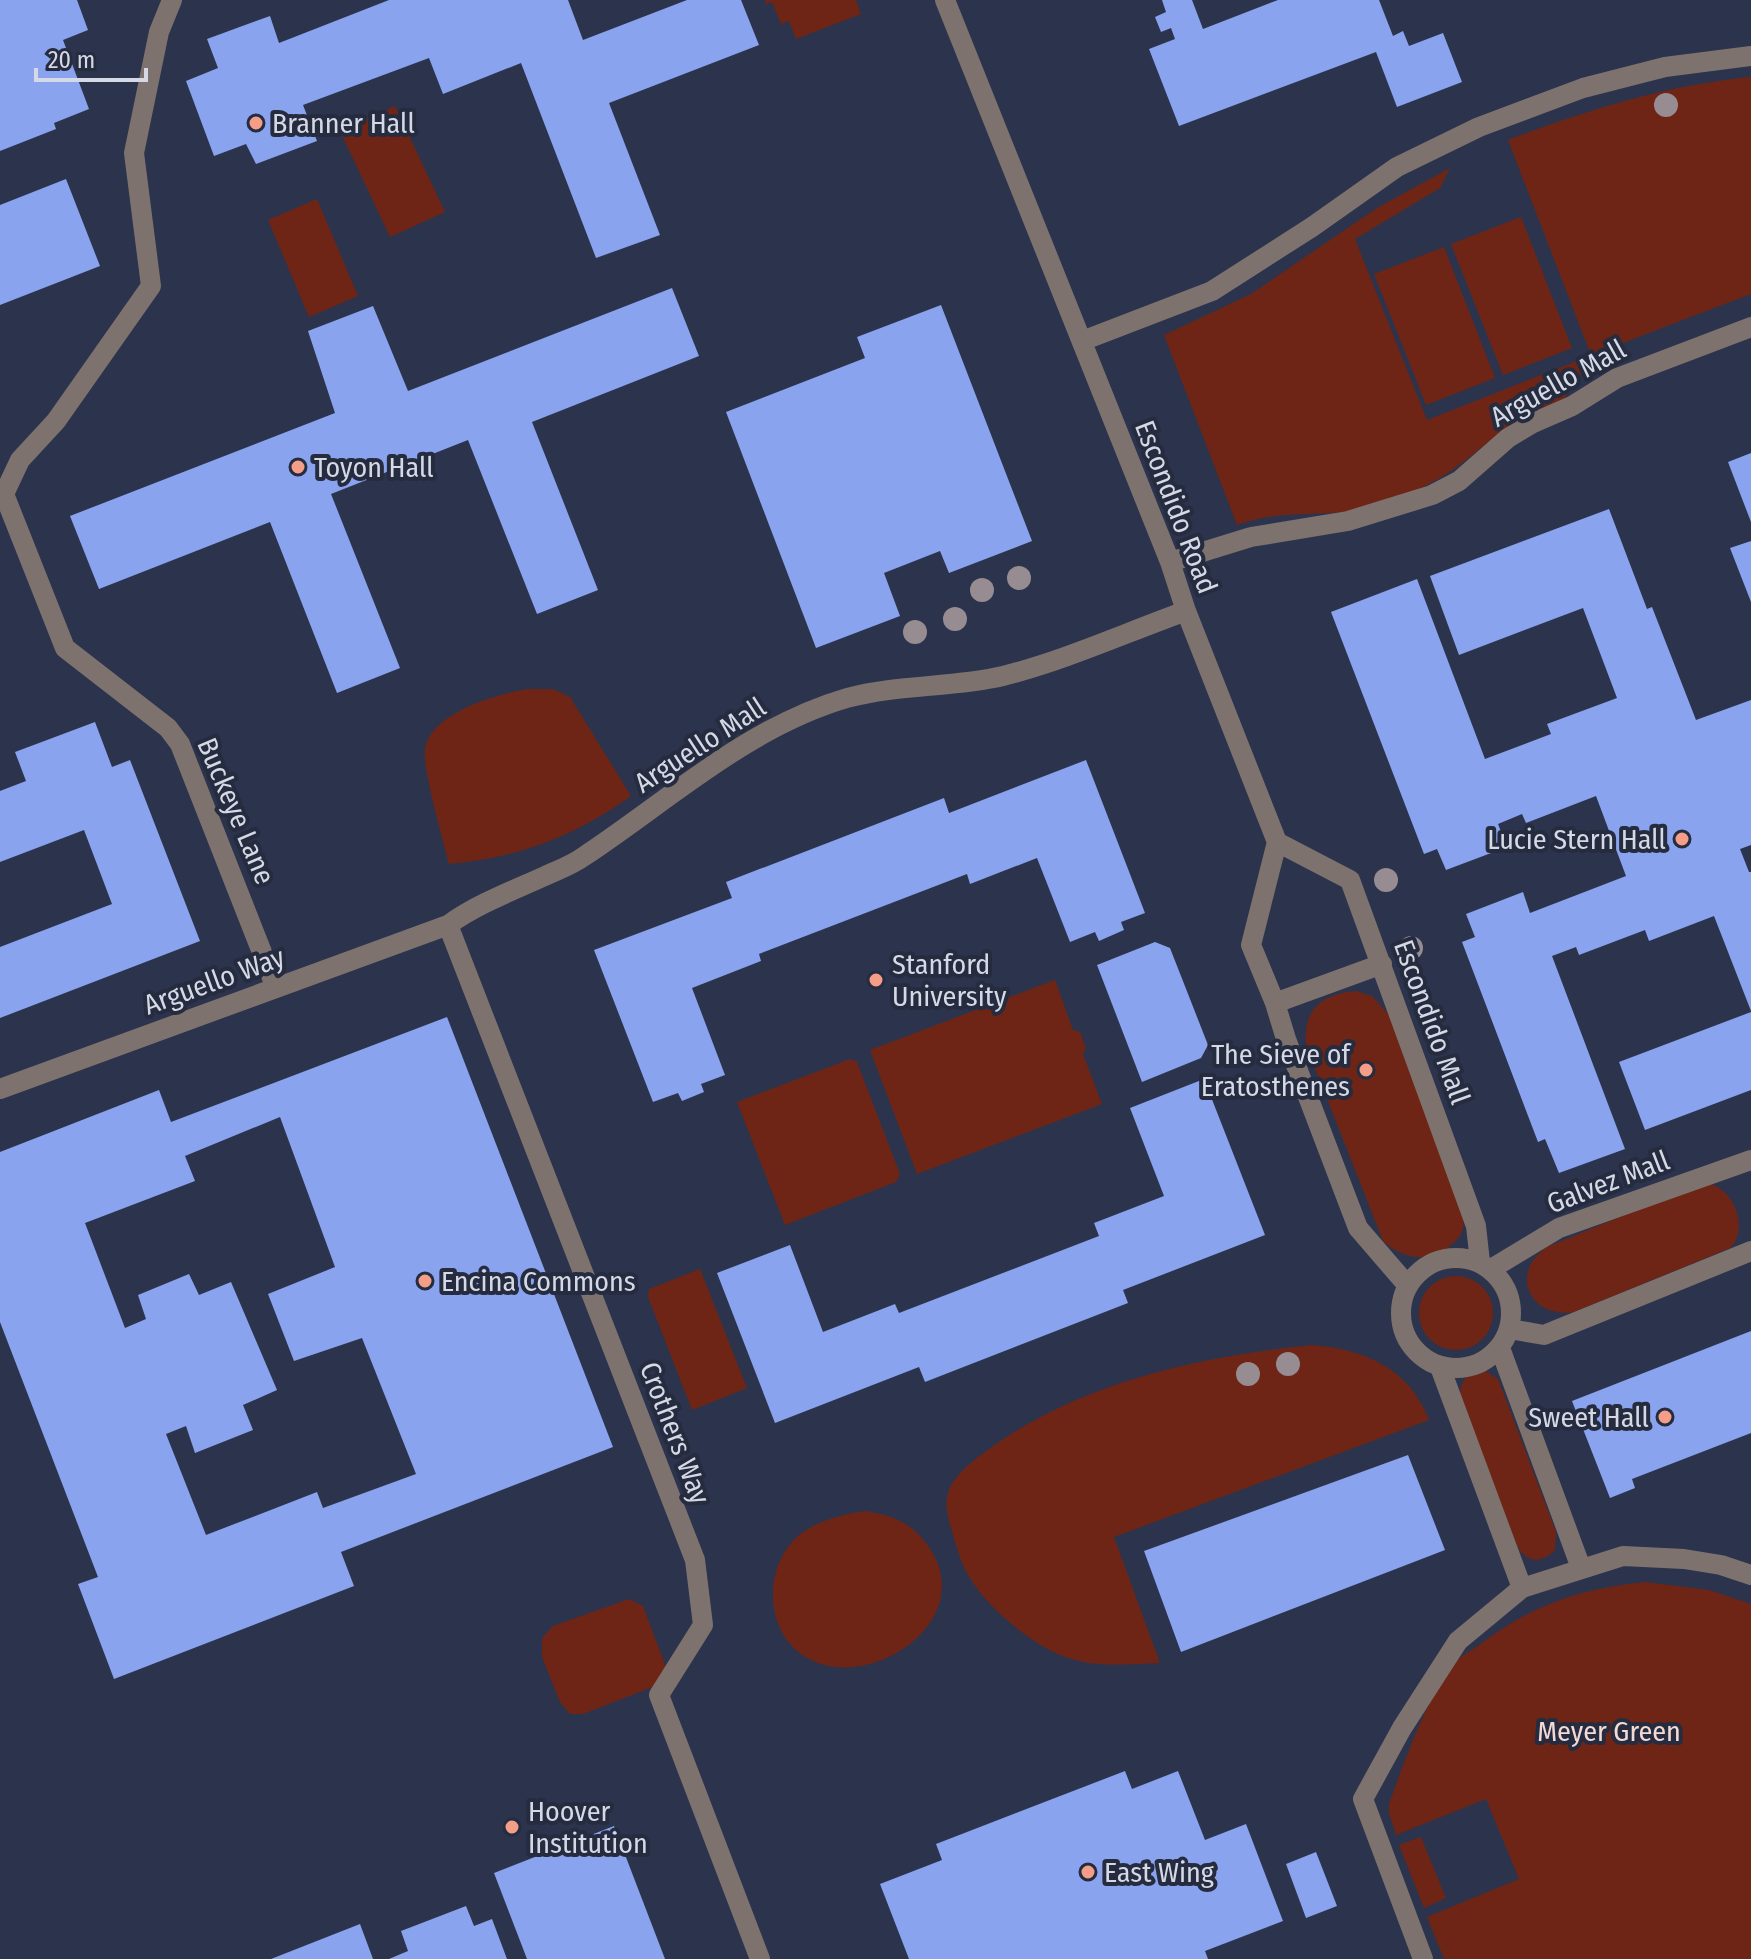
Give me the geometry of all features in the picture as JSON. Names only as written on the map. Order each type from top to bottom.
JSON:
[{"type":"street","name":"Buckeye Lane","points":[[172,0],[159,32],[134,153],[151,286],[56,421],[20,460],[4,494],[65,648],[154,717],[180,744],[276,988]]},
{"type":"street","name":"Escondido Road","points":[[945,0],[1170,562],[1186,611],[1277,842]]},
{"type":"street","points":[[1082,341],[1212,291],[1312,227],[1397,167],[1479,127],[1583,88],[1665,67],[1751,56]]},
{"type":"street","name":"Arguello Mall","points":[[1170,562],[1251,537],[1348,521],[1432,495],[1459,481],[1508,438],[1572,406],[1617,378],[1751,327]]},
{"type":"street","name":"Arguello Mall","points":[[448,925],[467,911],[580,860],[671,794],[776,726],[847,698],[1001,676],[1085,652],[1186,611]]},
{"type":"street","points":[[1277,842],[1251,945],[1358,1228],[1408,1286]]},
{"type":"street","name":"Escondido Mall","points":[[1277,842],[1350,880],[1476,1226],[1486,1266]]},
{"type":"street","name":"Arguello Way","points":[[0,1089],[448,925]]},
{"type":"street","name":"Crothers Way","points":[[448,925],[695,1560],[703,1625],[659,1695],[760,1959]]},
{"type":"street","points":[[1275,1003],[1382,964]]},
{"type":"street","name":"Galvez Mall","points":[[1486,1266],[1559,1228],[1751,1160]]},
{"type":"street","points":[[1505,1338],[1544,1335],[1751,1251]]},
{"type":"street","points":[[1467,1258],[1486,1266],[1501,1280],[1509,1295],[1512,1313],[1505,1338],[1488,1359],[1473,1366],[1457,1369],[1440,1367],[1417,1352],[1403,1329],[1401,1306],[1408,1286],[1427,1266],[1439,1260],[1467,1258]]},
{"type":"street","points":[[1505,1338],[1581,1568]]},
{"type":"street","points":[[1440,1367],[1522,1588]]},
{"type":"street","points":[[1423,1959],[1363,1799],[1402,1728],[1458,1641],[1522,1588],[1623,1556],[1684,1559],[1721,1565],[1751,1575]]},
{"type":"shaded area","name":"Stanford University","points":[[0,0],[1751,0],[1751,1959],[0,1959]]},
{"type":"green space","points":[[765,0],[856,0],[861,14],[796,39],[789,21],[781,24],[772,2],[766,4]]},
{"type":"green space","points":[[1751,77],[1751,294],[1591,355],[1508,140],[1628,100],[1689,86]]},
{"type":"green space","points":[[395,106],[445,212],[390,237],[340,131]]},
{"type":"green space","points":[[1450,168],[1440,188],[1355,239],[1427,420],[1582,359],[1587,372],[1561,383],[1567,399],[1523,418],[1454,469],[1410,493],[1358,510],[1272,516],[1237,525],[1164,335],[1251,294],[1377,208]]},
{"type":"green space","points":[[317,199],[358,296],[309,317],[268,220]]},
{"type":"green space","points":[[1521,217],[1572,348],[1503,375],[1451,244]]},
{"type":"green space","points":[[1444,247],[1495,378],[1426,405],[1374,274]]},
{"type":"green space","points":[[528,689],[553,689],[570,697],[631,796],[589,823],[545,843],[498,856],[449,864],[425,758],[430,735],[452,715],[468,707]]},
{"type":"green space","points":[[1055,980],[1073,1030],[1080,1032],[1086,1048],[1083,1054],[1102,1104],[917,1174],[870,1050]]},
{"type":"green space","points":[[1356,991],[1372,996],[1391,1017],[1462,1209],[1463,1226],[1459,1237],[1447,1248],[1430,1256],[1406,1255],[1383,1241],[1306,1045],[1308,1022],[1317,1006],[1333,996]]},
{"type":"green space","points":[[850,1059],[857,1062],[900,1174],[896,1182],[785,1225],[737,1102]]},
{"type":"green space","points":[[1703,1183],[1722,1190],[1735,1208],[1739,1229],[1730,1248],[1574,1312],[1545,1308],[1529,1292],[1529,1269],[1535,1257],[1547,1247]]},
{"type":"green space","points":[[700,1269],[747,1388],[692,1410],[648,1297],[649,1289]]},
{"type":"green space","points":[[1456,1276],[1470,1279],[1482,1287],[1490,1299],[1493,1313],[1490,1327],[1482,1339],[1470,1347],[1456,1350],[1442,1347],[1430,1339],[1422,1327],[1419,1313],[1422,1299],[1430,1287],[1442,1279]]},
{"type":"green space","points":[[1312,1345],[1350,1351],[1383,1365],[1410,1387],[1429,1420],[1114,1537],[1160,1663],[1096,1664],[1070,1659],[1033,1640],[1007,1620],[976,1587],[966,1570],[949,1520],[948,1492],[966,1467],[1002,1440],[1074,1401],[1151,1374],[1232,1356]]},
{"type":"green space","points":[[1484,1370],[1498,1379],[1556,1532],[1555,1550],[1545,1558],[1534,1560],[1525,1556],[1517,1546],[1460,1395],[1466,1377]]},
{"type":"green space","points":[[866,1511],[903,1522],[924,1540],[941,1577],[939,1604],[926,1628],[905,1648],[878,1661],[849,1667],[821,1664],[796,1650],[778,1624],[774,1609],[775,1577],[787,1548],[798,1536],[830,1519]]},
{"type":"green space","name":"Meyer Green","points":[[1645,1582],[1709,1590],[1751,1604],[1751,1959],[1444,1959],[1427,1917],[1519,1879],[1486,1799],[1396,1835],[1389,1804],[1435,1693],[1459,1659],[1520,1618],[1579,1594]]},
{"type":"green space","points":[[629,1599],[643,1606],[667,1670],[655,1686],[583,1714],[570,1714],[560,1702],[542,1657],[542,1638],[553,1626]]},
{"type":"green space","points":[[1421,1837],[1446,1898],[1424,1908],[1399,1845]]},
{"type":"building","points":[[0,0],[77,0],[88,30],[63,40],[89,109],[54,123],[56,129],[0,151]]},
{"type":"building","name":"Branner Hall","points":[[389,0],[568,0],[583,40],[687,0],[741,0],[759,45],[609,103],[660,235],[596,258],[521,63],[443,94],[429,58],[303,105],[317,141],[256,164],[246,144],[214,156],[186,81],[218,68],[207,39],[270,16],[279,43]]},
{"type":"building","points":[[1162,0],[1192,0],[1203,29],[1278,0],[1379,0],[1393,36],[1403,31],[1409,46],[1443,33],[1462,82],[1397,107],[1376,52],[1179,126],[1149,49],[1175,39],[1171,28],[1161,32],[1155,17],[1166,12]]},
{"type":"building","points":[[66,179],[100,266],[0,305],[0,205]]},
{"type":"building","name":"Toyon Hall","points":[[672,288],[699,356],[532,422],[598,590],[537,614],[468,440],[331,494],[400,668],[337,693],[270,522],[99,589],[70,516],[335,413],[308,331],[373,306],[408,391]]},
{"type":"building","points":[[941,305],[1032,541],[949,573],[940,551],[884,573],[900,616],[816,648],[726,412],[865,358],[857,337]]},
{"type":"building","points":[[1751,453],[1751,522],[1728,462]]},
{"type":"building","name":"Lucie Stern Hall","points":[[1609,509],[1647,609],[1652,607],[1696,720],[1751,700],[1751,845],[1740,849],[1751,872],[1751,1011],[1714,916],[1649,941],[1645,930],[1579,955],[1576,947],[1552,956],[1625,1149],[1559,1173],[1545,1139],[1538,1142],[1462,942],[1475,937],[1466,914],[1523,892],[1530,913],[1626,876],[1596,796],[1526,823],[1522,814],[1498,824],[1507,847],[1446,870],[1437,849],[1424,854],[1331,612],[1417,579],[1485,759],[1551,734],[1547,724],[1617,698],[1583,608],[1459,655],[1430,576]]},
{"type":"building","points":[[1751,541],[1751,602],[1730,548]]},
{"type":"building","points":[[95,722],[112,767],[130,760],[200,941],[0,1018],[0,947],[112,904],[84,830],[0,862],[0,791],[26,781],[15,752]]},
{"type":"building","points":[[1086,760],[1145,913],[1121,922],[1124,930],[1099,941],[1095,932],[1070,942],[1037,858],[970,884],[967,874],[759,954],[761,961],[692,988],[725,1075],[701,1084],[704,1092],[682,1101],[678,1093],[653,1102],[594,950],[732,898],[726,882],[944,798],[949,813]]},
{"type":"building","points":[[1155,942],[1170,948],[1208,1045],[1201,1058],[1142,1082],[1097,965]]},
{"type":"building","points":[[1751,1012],[1751,1090],[1645,1130],[1619,1062]]},
{"type":"building","points":[[447,1017],[613,1447],[341,1552],[354,1586],[114,1679],[78,1584],[98,1577],[0,1322],[0,1152],[159,1090],[171,1122]],"holes":[[[280,1117],[335,1267],[268,1294],[294,1361],[362,1338],[416,1474],[323,1508],[317,1492],[206,1535],[166,1434],[186,1426],[195,1453],[253,1430],[243,1405],[277,1390],[231,1282],[199,1295],[189,1274],[138,1295],[146,1319],[125,1328],[85,1223],[195,1181],[185,1156]]]},
{"type":"building","points":[[1204,1079],[1265,1235],[1123,1290],[1128,1303],[925,1382],[919,1367],[775,1423],[717,1273],[790,1245],[823,1332],[895,1304],[899,1313],[1099,1236],[1094,1223],[1164,1196],[1130,1108]]},
{"type":"building","name":"Sweet Hall","points":[[1751,1331],[1751,1433],[1632,1479],[1635,1488],[1610,1498],[1572,1401]]},
{"type":"building","points":[[1408,1455],[1445,1550],[1181,1652],[1144,1551]]},
{"type":"building","name":"East Wing","points":[[1125,1771],[1132,1789],[1178,1771],[1205,1840],[1246,1824],[1283,1921],[1205,1951],[1208,1959],[909,1959],[880,1884],[942,1860],[936,1844]]},
{"type":"building","points":[[614,1826],[665,1959],[527,1959],[494,1873]]},
{"type":"building","points":[[1316,1852],[1337,1906],[1306,1918],[1286,1864]]},
{"type":"building","points":[[466,1906],[474,1926],[492,1919],[507,1959],[389,1959],[408,1951],[401,1931]]},
{"type":"building","points":[[360,1924],[373,1959],[271,1959]]},
{"type":"place","name":"Branner Hall","points":[[256,123]]},
{"type":"place","name":"Toyon Hall","points":[[298,467]]},
{"type":"place","name":"Lucie Stern Hall","points":[[1682,839]]},
{"type":"place","name":"Stanford University","points":[[876,980]]},
{"type":"place","name":"The Sieve of Eratosthenes","points":[[1366,1070]]},
{"type":"place","name":"Encina Commons","points":[[425,1281]]},
{"type":"place","name":"Sweet Hall","points":[[1665,1417]]},
{"type":"place","name":"Hoover Institution","points":[[512,1827]]},
{"type":"place","name":"East Wing","points":[[1088,1872]]}]
